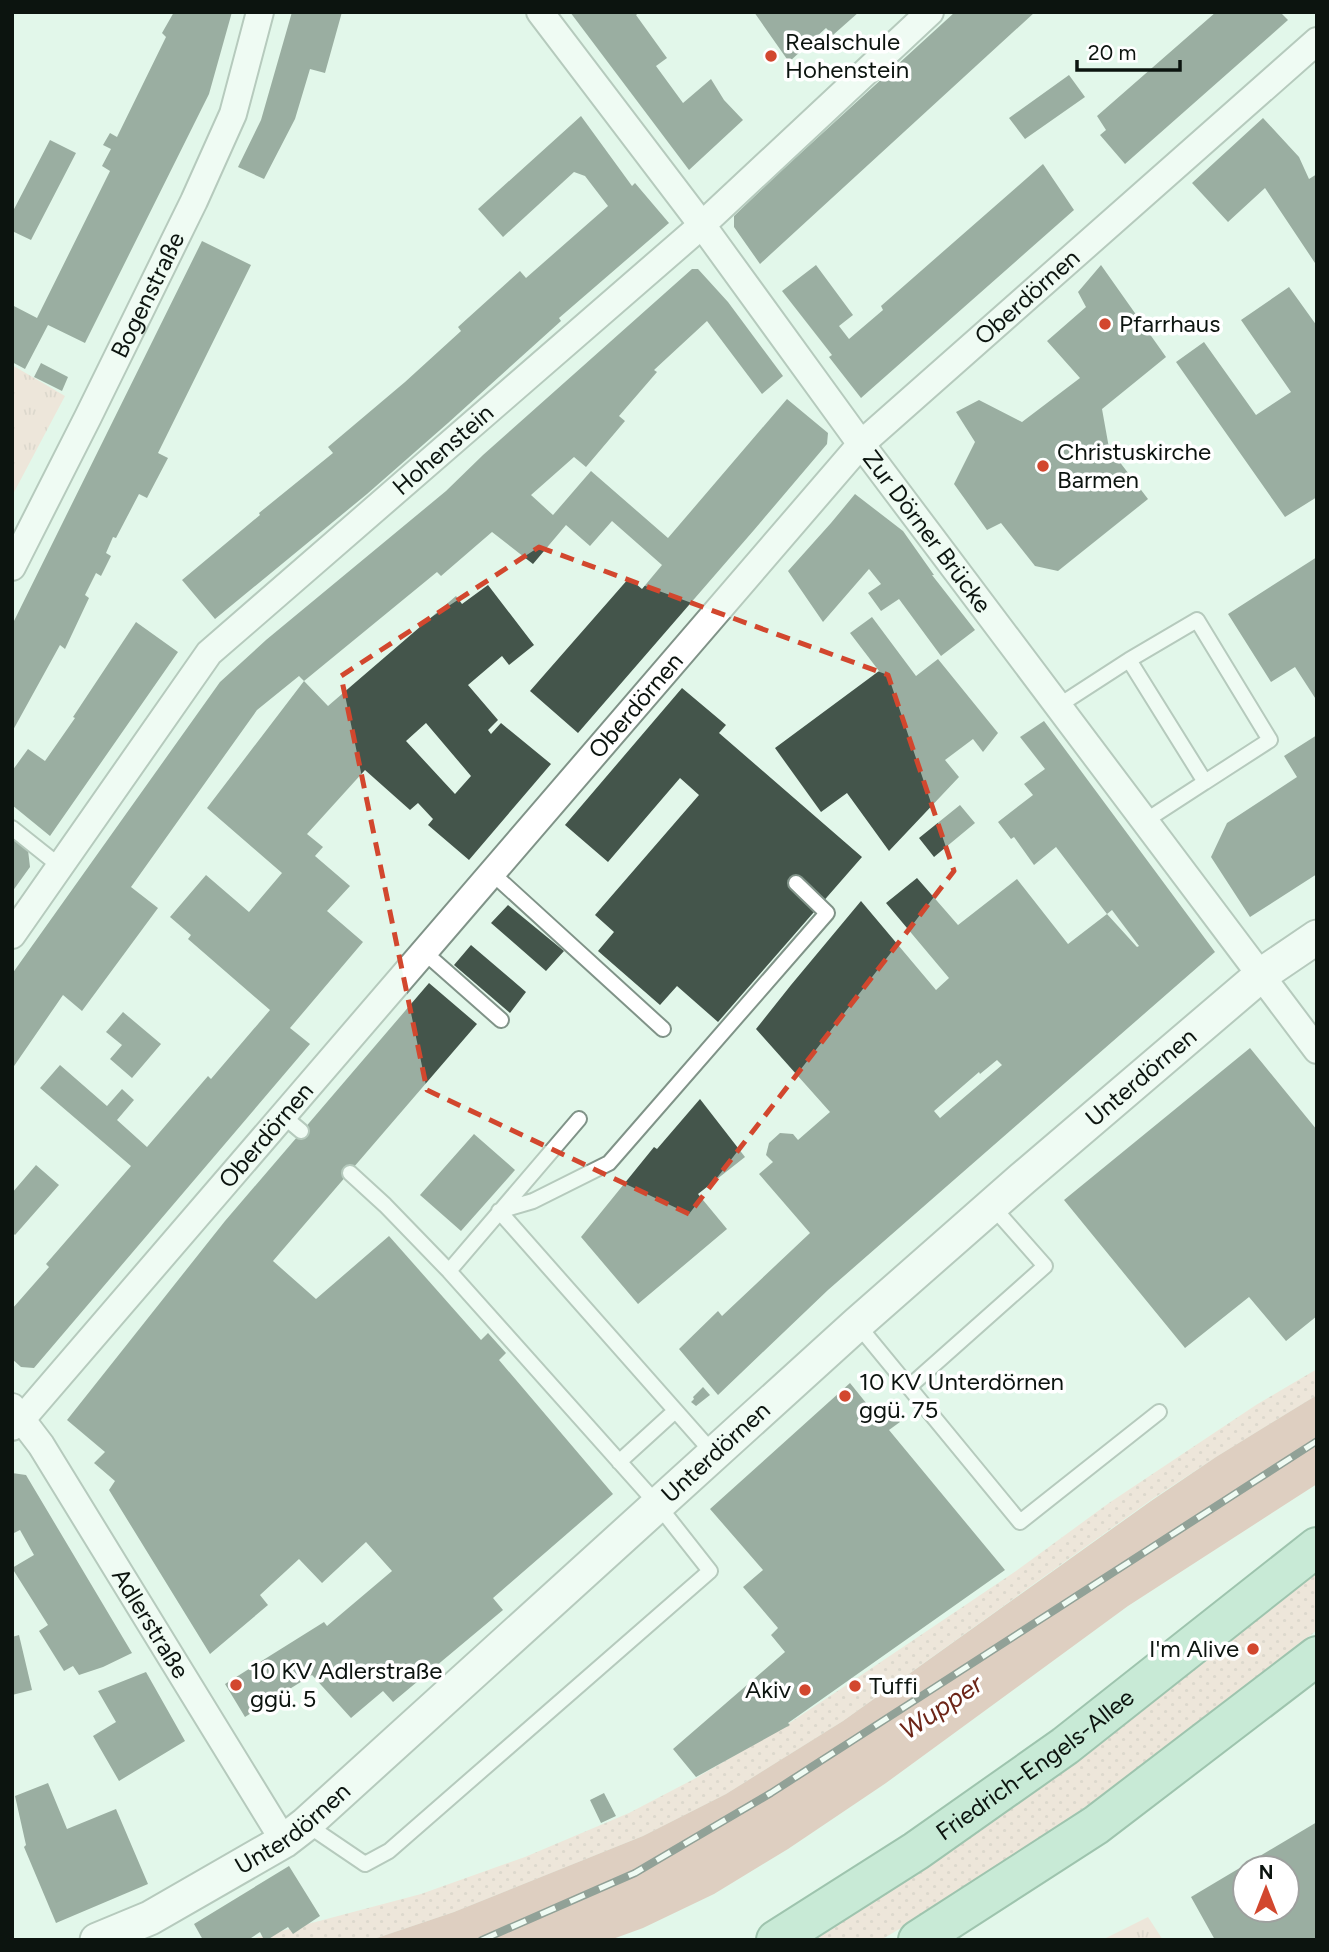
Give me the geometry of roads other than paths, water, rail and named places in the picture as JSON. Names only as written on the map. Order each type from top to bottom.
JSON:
[{"type":"main road","name":"Friedrich-Engels-Allee","points":[[776,1940],[916,1851],[1065,1746],[1317,1547]]},
{"type":"main road","points":[[918,1940],[1096,1825],[1317,1656]]},
{"type":"street","name":"Bogenstraße","points":[[12,567],[194,201],[233,114],[260,12]]},
{"type":"street","name":"Zur Dörner Brücke","points":[[540,12],[1317,1050]]},
{"type":"street","name":"Hohenstein","points":[[12,936],[209,653],[702,225],[930,12]]},
{"type":"street","name":"Oberdörnen","points":[[16,1418],[292,1123],[424,952],[861,443],[1317,41]]},
{"type":"street","name":"Unterdörnen","points":[[97,1940],[150,1919],[295,1833],[857,1324],[1261,975],[1317,937]]},
{"type":"street","name":"Adlerstraße","points":[[16,1418],[41,1446],[295,1833]]},
{"type":"lane","points":[[1058,706],[1197,620],[1270,740],[1145,821]]},
{"type":"lane","points":[[1129,660],[1205,782]]},
{"type":"lane","points":[[12,828],[61,867]]},
{"type":"lane","points":[[492,873],[663,1029]]},
{"type":"lane","points":[[499,1212],[533,1201],[609,1163],[827,913],[796,883]]},
{"type":"lane","points":[[424,952],[501,1020]]},
{"type":"lane","points":[[449,1271],[579,1119]]},
{"type":"lane","points":[[295,1833],[365,1864],[389,1851],[710,1571],[658,1505],[449,1271],[350,1173]]},
{"type":"lane","points":[[910,1386],[1045,1266],[992,1206]]},
{"type":"lane","points":[[499,1212],[712,1454]]},
{"type":"lane","points":[[857,1324],[1020,1522],[1158,1412]]},
{"type":"lane","points":[[619,1462],[675,1411]]},
{"type":"water","name":"Wupper","points":[[1317,1395],[1317,1484],[1128,1606],[886,1783],[788,1849],[714,1894],[643,1928],[610,1940],[371,1940],[454,1912],[643,1836],[726,1794],[843,1721],[1216,1457]]},
{"type":"railway","points":[[482,1940],[635,1873],[771,1793],[1317,1441]]},
{"type":"place","name":"Realschule Hohenstein","points":[[771,56]]},
{"type":"place","name":"Pfarrhaus","points":[[1105,324]]},
{"type":"place","name":"Christuskirche Barmen","points":[[1043,466]]},
{"type":"place","name":"10 KV Unterdörnen ggü. 75","points":[[845,1396]]},
{"type":"place","name":"I'm Alive","points":[[1253,1649]]},
{"type":"place","name":"10 KV Adlerstraße ggü. 5","points":[[236,1685]]},
{"type":"place","name":"Tuffi","points":[[855,1686]]},
{"type":"place","name":"Akiv","points":[[805,1690]]}]
